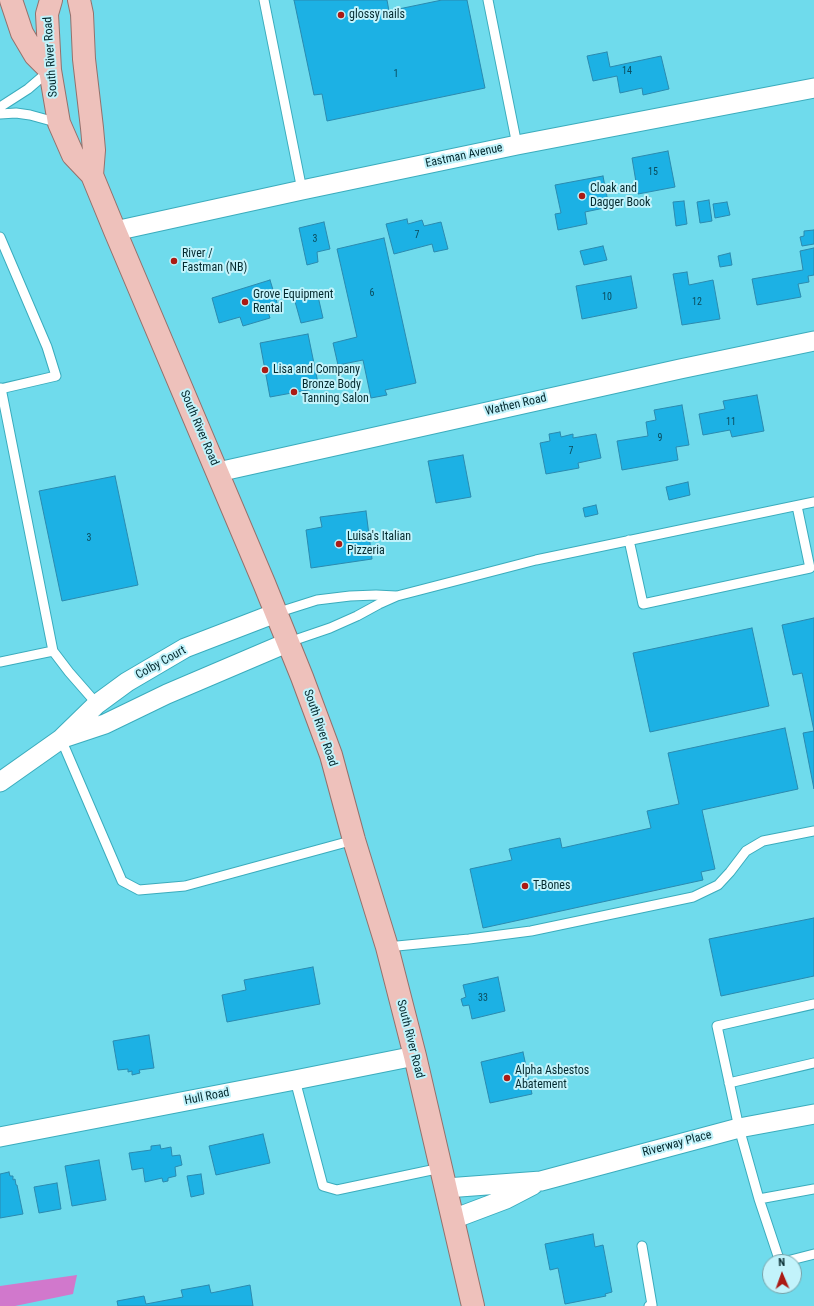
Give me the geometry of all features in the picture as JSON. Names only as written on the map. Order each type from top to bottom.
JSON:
[{"type":"main road","points":[[11,0],[22,33],[35,55],[50,70]]},
{"type":"main road","name":"South River Road","points":[[51,0],[47,14],[50,70],[59,123],[73,155],[92,175],[289,642],[331,755],[354,840],[387,947],[415,1056],[473,1306]]},
{"type":"main road","name":"South River Road","points":[[79,0],[82,14],[84,59],[94,150],[92,175]]},
{"type":"street","name":"Eastman Avenue","points":[[115,231],[518,145],[814,88]]},
{"type":"street","name":"Wathen Road","points":[[218,472],[672,370],[814,341]]},
{"type":"street","name":"Colby Court","points":[[0,782],[61,739],[97,704],[127,682],[185,648],[276,613]]},
{"type":"street","name":"Colby Court","points":[[61,739],[105,724],[167,694],[289,642]]},
{"type":"street","name":"Hull Road","points":[[0,1137],[415,1056]]},
{"type":"street","name":"Riverway Place","points":[[453,1219],[506,1199],[541,1181],[739,1128],[814,1114]]},
{"type":"street","name":"Riverway Place","points":[[444,1178],[541,1181]]},
{"type":"lane","points":[[264,0],[302,190]]},
{"type":"lane","points":[[488,0],[518,145]]},
{"type":"lane","points":[[0,107],[28,90],[50,70]]},
{"type":"lane","points":[[0,114],[16,113],[30,115],[59,123]]},
{"type":"lane","points":[[0,237],[47,347],[56,376],[0,388],[53,651],[97,704]]},
{"type":"lane","points":[[289,642],[330,628],[397,596],[536,560],[814,502]]},
{"type":"lane","points":[[629,540],[643,604],[810,568],[797,506]]},
{"type":"lane","points":[[276,613],[317,600],[350,596],[397,596]]},
{"type":"lane","points":[[0,662],[53,651]]},
{"type":"lane","points":[[61,739],[122,881],[139,890],[185,886],[354,840]]},
{"type":"lane","points":[[387,947],[531,931],[594,919],[693,896],[718,885],[746,851],[763,841],[814,831]]},
{"type":"lane","points":[[778,1254],[759,1199],[739,1128],[717,1026],[814,1004]]},
{"type":"lane","points":[[729,1083],[814,1063]]},
{"type":"lane","points":[[295,1080],[323,1186],[337,1190],[444,1178]]},
{"type":"lane","points":[[759,1199],[814,1189]]},
{"type":"lane","points":[[642,1246],[652,1305],[649,1306]]},
{"type":"lane","points":[[802,1257],[814,1254]]},
{"type":"shaded area","points":[[77,1275],[73,1294],[15,1306],[0,1306],[0,1286]]},
{"type":"building","points":[[294,0],[387,0],[389,11],[442,0],[467,0],[485,88],[327,121],[322,94],[314,95]]},
{"type":"building","points":[[607,52],[610,67],[661,56],[669,89],[643,95],[642,88],[620,93],[617,76],[593,81],[587,56]]},
{"type":"building","points":[[668,151],[675,187],[638,194],[632,158]]},
{"type":"building","name":"Cloak and Dagger Book","points":[[603,176],[609,207],[585,212],[587,224],[558,230],[555,214],[561,213],[555,185]]},
{"type":"building","points":[[709,200],[712,221],[700,223],[697,202]]},
{"type":"building","points":[[684,201],[687,224],[676,226],[673,202]]},
{"type":"building","points":[[727,202],[730,215],[715,218],[713,204]]},
{"type":"building","points":[[407,219],[408,224],[422,220],[424,226],[441,222],[448,249],[434,252],[432,244],[394,254],[386,224]]},
{"type":"building","points":[[324,222],[330,249],[317,252],[318,262],[307,265],[299,228]]},
{"type":"building","points":[[814,230],[814,244],[802,246],[800,237],[804,236],[804,231]]},
{"type":"building","points":[[384,238],[416,383],[385,390],[387,395],[371,398],[363,360],[338,365],[333,343],[357,337],[337,249]]},
{"type":"building","points":[[603,246],[607,260],[584,265],[580,251]]},
{"type":"building","points":[[814,248],[814,275],[808,276],[809,282],[798,284],[801,297],[757,305],[752,279],[803,270],[800,251]]},
{"type":"building","points":[[730,253],[732,265],[720,267],[718,256]]},
{"type":"building","points":[[687,272],[689,285],[713,280],[720,319],[682,325],[673,274]]},
{"type":"building","points":[[631,276],[637,308],[582,319],[576,286]]},
{"type":"building","name":"Grove Equipment Rental","points":[[270,280],[278,306],[267,309],[270,318],[243,326],[240,317],[219,323],[212,298]]},
{"type":"building","points":[[317,292],[323,318],[301,323],[294,298]]},
{"type":"building","points":[[308,334],[319,388],[270,397],[260,343]]},
{"type":"building","points":[[757,395],[764,431],[732,437],[730,430],[703,435],[699,414],[725,409],[723,401]]},
{"type":"building","points":[[682,405],[689,445],[676,447],[678,460],[622,470],[617,441],[648,436],[646,422],[656,420],[654,410]]},
{"type":"building","points":[[560,432],[561,437],[573,434],[573,438],[596,434],[601,458],[578,463],[579,468],[546,474],[540,443],[550,441],[549,434]]},
{"type":"building","points":[[463,455],[471,497],[436,503],[428,461]]},
{"type":"building","points":[[115,476],[138,585],[62,601],[39,491]]},
{"type":"building","points":[[688,482],[690,495],[669,500],[666,487]]},
{"type":"building","points":[[596,505],[598,514],[585,517],[583,508]]},
{"type":"building","name":"Luisa's Italian Pizzeria","points":[[366,511],[372,559],[311,568],[306,530],[322,527],[320,517]]},
{"type":"building","points":[[814,618],[814,731],[802,673],[793,675],[782,625]]},
{"type":"building","points":[[752,628],[769,706],[650,732],[633,653]]},
{"type":"building","points":[[785,728],[798,789],[702,810],[715,869],[701,872],[703,880],[483,928],[470,869],[512,860],[509,849],[560,838],[562,848],[651,828],[647,811],[679,804],[668,753]]},
{"type":"building","points":[[814,731],[814,789],[803,733]]},
{"type":"building","points":[[814,918],[814,976],[721,996],[709,939]]},
{"type":"building","points":[[313,967],[320,1004],[227,1022],[222,995],[246,990],[244,980]]},
{"type":"building","points":[[498,977],[505,1011],[472,1019],[469,1005],[463,1006],[461,999],[466,997],[463,985]]},
{"type":"building","points":[[149,1035],[154,1068],[139,1070],[140,1073],[132,1075],[132,1071],[128,1072],[128,1069],[118,1070],[113,1041]]},
{"type":"building","name":"Alpha Asbestos Abatement","points":[[523,1052],[532,1094],[490,1103],[481,1062]]},
{"type":"building","points":[[263,1134],[270,1163],[216,1175],[209,1146]]},
{"type":"building","points":[[160,1145],[161,1149],[171,1147],[172,1156],[180,1155],[182,1165],[175,1167],[176,1176],[168,1178],[168,1181],[163,1182],[162,1178],[145,1182],[143,1168],[132,1170],[129,1153],[151,1150],[151,1146]]},
{"type":"building","points":[[99,1160],[106,1200],[72,1206],[65,1166]]},
{"type":"building","points":[[9,1172],[10,1176],[13,1176],[13,1180],[15,1179],[17,1185],[23,1214],[0,1218],[0,1174]]},
{"type":"building","points":[[201,1174],[204,1194],[191,1197],[187,1176]]},
{"type":"building","points":[[57,1183],[61,1209],[39,1213],[34,1187]]},
{"type":"building","points":[[593,1234],[595,1247],[603,1245],[612,1292],[605,1294],[606,1296],[565,1304],[558,1268],[550,1270],[545,1244]]},
{"type":"building","points":[[209,1285],[211,1293],[250,1285],[253,1306],[118,1306],[117,1301],[144,1296],[146,1304],[183,1297],[181,1290]]},
{"type":"place","name":"glossy nails","points":[[341,15]]},
{"type":"place","name":"Cloak and Dagger Book","points":[[582,196]]},
{"type":"place","name":"River / Fastman (NB)","points":[[174,261]]},
{"type":"place","name":"Grove Equipment Rental","points":[[245,302]]},
{"type":"place","name":"Lisa and Company","points":[[265,370]]},
{"type":"place","name":"Bronze Body Tanning Salon","points":[[294,392]]},
{"type":"place","name":"Luisa's Italian Pizzeria","points":[[339,544]]},
{"type":"place","name":"T-Bones","points":[[525,886]]},
{"type":"place","name":"Alpha Asbestos Abatement","points":[[507,1078]]}]
